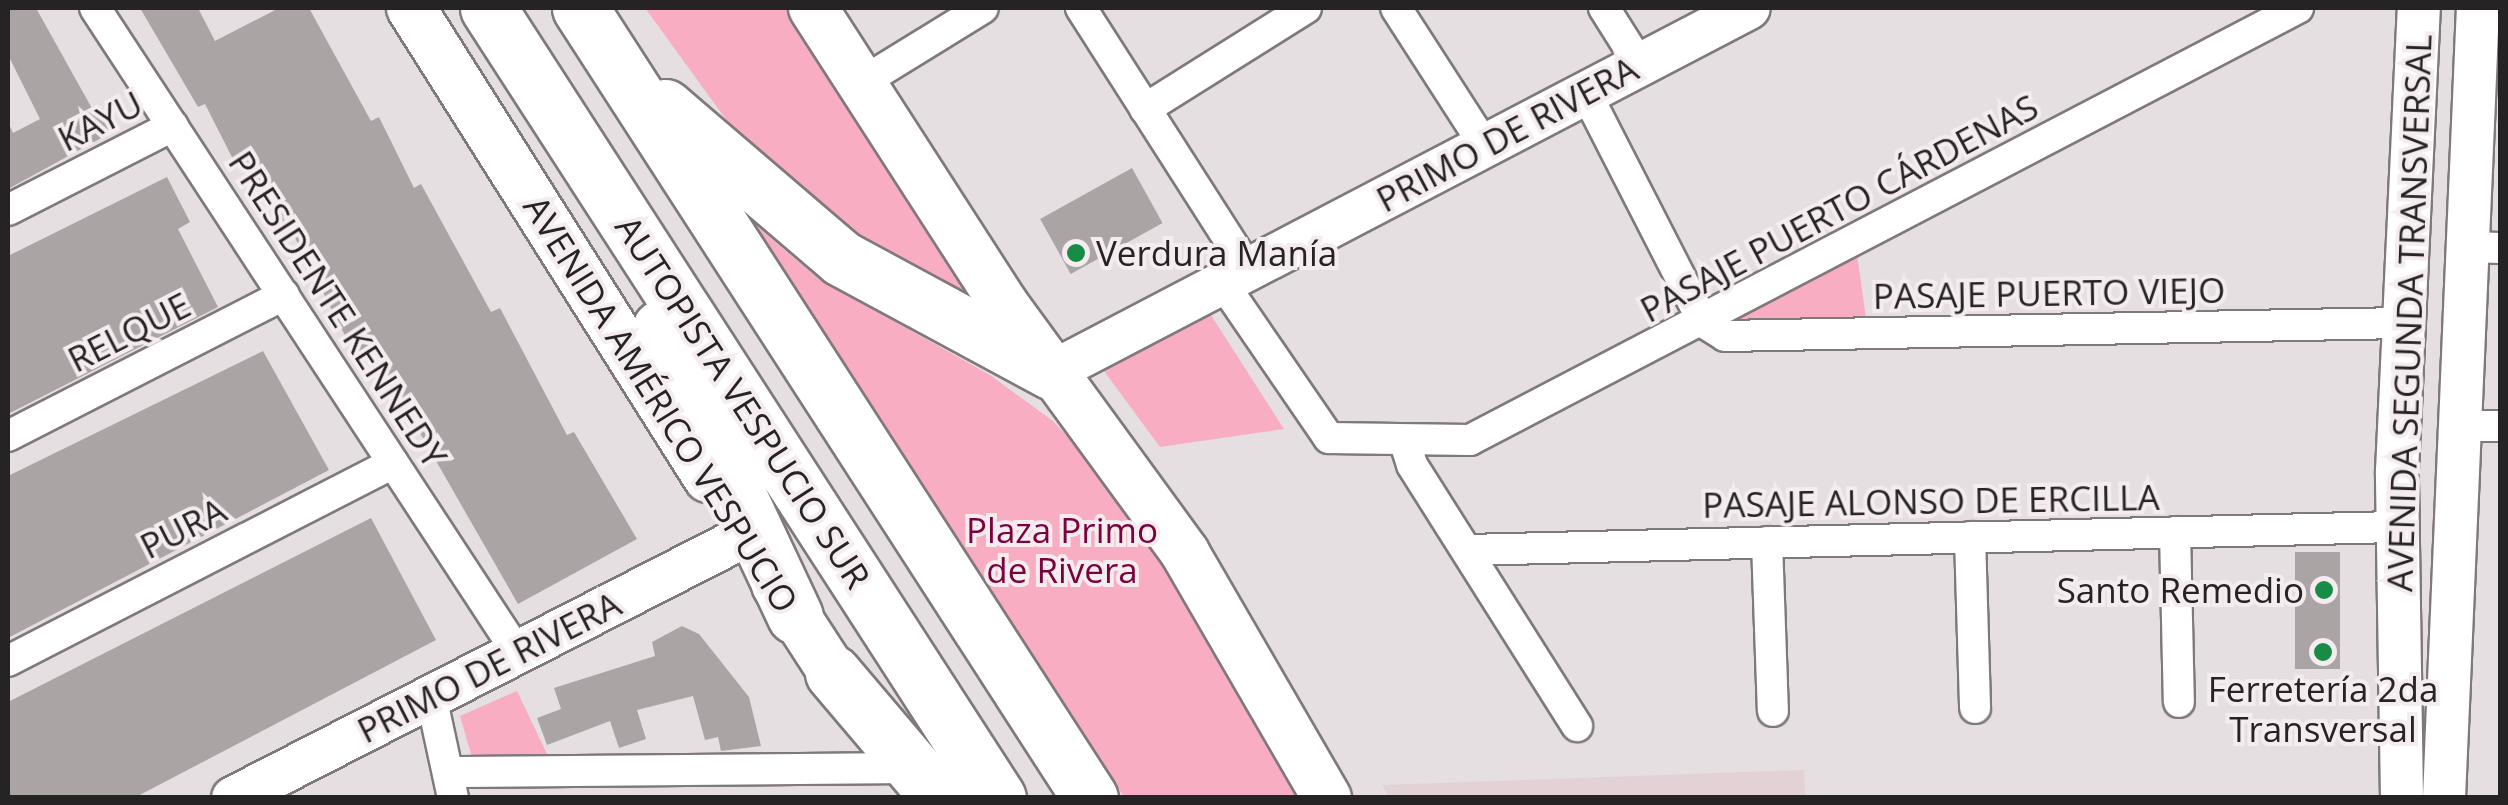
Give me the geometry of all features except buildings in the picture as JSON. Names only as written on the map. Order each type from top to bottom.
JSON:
[{"type":"highway","name":"AUTOPISTA VESPUCIO SUR","points":[[488,8],[998,798]]},
{"type":"highway","points":[[590,22],[672,114],[810,235],[901,295],[1052,372]]},
{"type":"highway","points":[[590,22],[1090,798]]},
{"type":"highway","points":[[570,135],[796,616]]},
{"type":"highway","points":[[834,673],[917,788]]},
{"type":"main road","name":"AVENIDA AMÉRICO VESPUCIO","points":[[411,8],[834,673]]},
{"type":"main road","points":[[813,8],[1052,372],[1185,552],[1326,798]]},
{"type":"main road","name":"PRIMO DE RIVERA","points":[[1052,372],[1749,8]]},
{"type":"main road","name":"AVENIDA SEGUNDA TRANSVERSAL","points":[[2402,798],[2397,527],[2401,323],[2419,8]]},
{"type":"main road","name":"AVENIDA SEGUNDA TRANSVERSAL","points":[[2444,798],[2481,426],[2488,75],[2478,8]]},
{"type":"main road","name":"PRIMO DE RIVERA","points":[[233,798],[745,536]]},
{"type":"street","name":"PRESIDENTE KENNEDY","points":[[95,8],[518,652]]},
{"type":"street","points":[[861,83],[983,8]]},
{"type":"street","points":[[1081,8],[1146,108],[1235,276]]},
{"type":"street","points":[[1146,108],[1306,8]]},
{"type":"street","points":[[1396,8],[1485,146]]},
{"type":"street","points":[[1604,8],[1640,65]]},
{"type":"street","name":"PASAJE PUERTO CÁRDENAS","points":[[1235,276],[1328,438],[1458,442],[1494,433],[2298,8]]},
{"type":"street","points":[[1586,93],[1703,322]]},
{"type":"street","name":"KAYU","points":[[8,210],[173,126]]},
{"type":"street","name":"RELQUE","points":[[8,436],[284,295]]},
{"type":"street","name":"PASAJE PUERTO VIEJO","points":[[1703,322],[1737,336],[2401,323]]},
{"type":"street","points":[[1405,442],[1412,465],[1577,726]]},
{"type":"street","name":"PURA","points":[[8,661],[393,463]]},
{"type":"street","name":"PASAJE ALONSO DE ERCILLA","points":[[1467,550],[2397,527]]},
{"type":"street","points":[[2175,532],[2179,702]]},
{"type":"street","points":[[1970,537],[1975,708]]},
{"type":"street","points":[[1767,542],[1772,711]]},
{"type":"street","points":[[432,696],[450,785],[917,788]]},
{"type":"shaded area","points":[[1804,770],[1805,798],[1390,798],[1382,785]]},
{"type":"green space","points":[[645,8],[789,8],[1018,352],[923,292],[733,129]]},
{"type":"green space","name":"Plaza Primo de Rivera","points":[[754,224],[819,279],[990,375],[1053,421],[1126,498],[1300,797],[1124,797]]},
{"type":"green space","points":[[1857,254],[1866,318],[1721,322]]},
{"type":"green space","points":[[1209,312],[1284,429],[1160,447],[1104,371]]},
{"type":"green space","points":[[517,691],[548,756],[472,757],[460,716]]},
{"type":"place","name":"Verdura Manía","points":[[1076,253]]},
{"type":"place","name":"Santo Remedio","points":[[2324,590]]},
{"type":"place","name":"Ferretería 2da Transversal","points":[[2323,652]]}]
